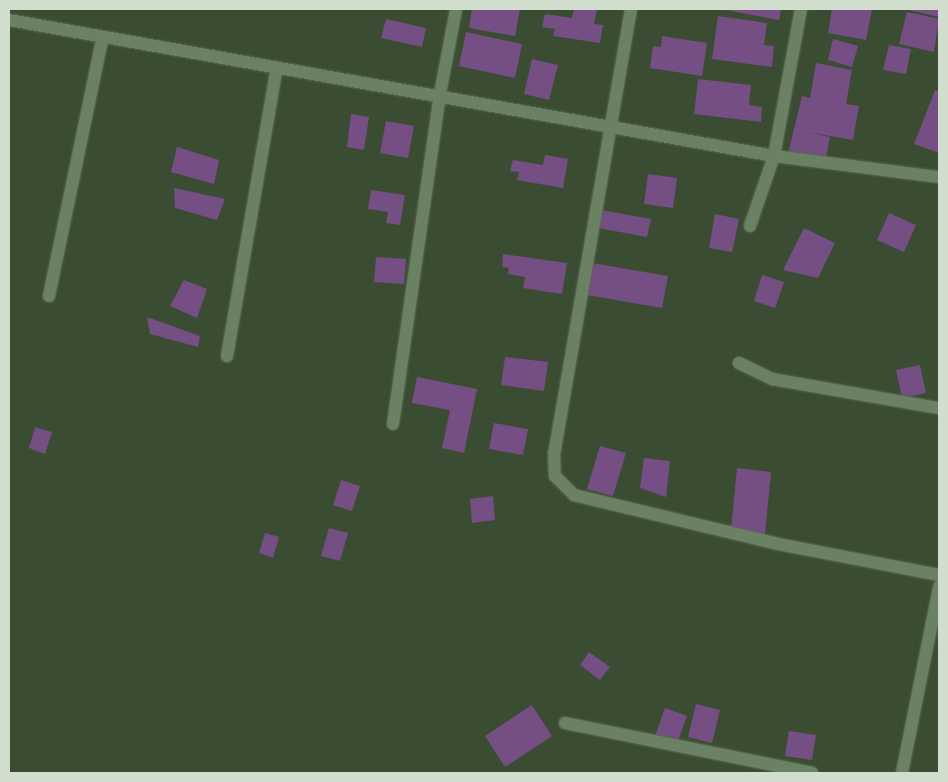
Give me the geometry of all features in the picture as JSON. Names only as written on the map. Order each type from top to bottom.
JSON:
[{"type":"street","points":[[394,424],[440,94],[456,9]]},
{"type":"street","points":[[631,9],[608,125],[554,452],[555,476],[574,494],[778,544],[939,575]]},
{"type":"street","points":[[750,226],[774,156],[801,9]]},
{"type":"street","points":[[9,20],[102,39],[440,94],[774,156],[939,177]]},
{"type":"street","points":[[49,296],[102,39]]},
{"type":"street","points":[[227,356],[277,68]]},
{"type":"street","points":[[739,363],[772,379],[939,408]]},
{"type":"street","points":[[902,773],[939,587]]},
{"type":"street","points":[[565,723],[812,773]]},
{"type":"building","points":[[472,9],[520,9],[515,36],[469,28]]},
{"type":"building","points":[[574,9],[597,9],[594,24],[603,25],[600,43],[553,36],[555,29],[542,27],[545,14],[572,18]]},
{"type":"building","points":[[721,9],[781,9],[779,20]]},
{"type":"building","points":[[832,9],[872,9],[866,40],[828,33]]},
{"type":"building","points":[[939,9],[939,17],[909,10]]},
{"type":"building","points":[[907,12],[939,19],[934,52],[899,44]]},
{"type":"building","points":[[718,16],[767,23],[764,45],[774,46],[772,67],[712,59]]},
{"type":"building","points":[[386,19],[426,28],[422,47],[381,38]]},
{"type":"building","points":[[466,32],[522,44],[515,78],[459,66]]},
{"type":"building","points":[[662,36],[707,43],[702,76],[650,68],[653,46],[661,47]]},
{"type":"building","points":[[833,39],[858,46],[852,67],[828,60]]},
{"type":"building","points":[[889,45],[911,49],[906,74],[883,70]]},
{"type":"building","points":[[532,59],[558,65],[549,100],[524,94]]},
{"type":"building","points":[[816,63],[852,70],[846,104],[859,106],[853,140],[808,132],[830,137],[825,162],[788,154],[802,96],[810,98]]},
{"type":"building","points":[[698,79],[751,85],[749,105],[762,107],[761,122],[694,114]]},
{"type":"building","points":[[935,90],[939,92],[939,153],[914,144]]},
{"type":"building","points":[[351,114],[369,117],[364,150],[347,147]]},
{"type":"building","points":[[386,121],[414,126],[408,158],[380,153]]},
{"type":"building","points":[[177,147],[219,160],[214,184],[171,172]]},
{"type":"building","points":[[545,155],[568,159],[563,188],[517,180],[519,172],[510,171],[513,160],[543,165]]},
{"type":"building","points":[[648,174],[677,178],[673,208],[644,204]]},
{"type":"building","points":[[174,188],[225,199],[217,220],[175,208]]},
{"type":"building","points":[[371,190],[405,195],[400,225],[386,223],[388,212],[368,209]]},
{"type":"building","points":[[601,210],[651,219],[647,237],[598,228]]},
{"type":"building","points":[[889,213],[916,225],[904,252],[877,240]]},
{"type":"building","points":[[715,214],[739,219],[732,252],[709,248]]},
{"type":"building","points":[[804,228],[835,243],[818,278],[783,270]]},
{"type":"building","points":[[503,254],[567,263],[562,294],[523,288],[525,277],[508,274],[509,268],[502,267]]},
{"type":"building","points":[[376,257],[406,259],[404,284],[374,282]]},
{"type":"building","points":[[592,263],[668,276],[662,308],[587,295]]},
{"type":"building","points":[[762,275],[784,282],[775,308],[754,301]]},
{"type":"building","points":[[184,280],[207,289],[197,318],[170,306]]},
{"type":"building","points":[[147,317],[200,336],[198,347],[150,334]]},
{"type":"building","points":[[505,357],[548,362],[544,391],[501,385]]},
{"type":"building","points":[[920,365],[926,393],[902,398],[896,370]]},
{"type":"building","points":[[417,377],[477,389],[464,453],[442,448],[450,410],[412,403]]},
{"type":"building","points":[[494,423],[528,429],[523,455],[489,449]]},
{"type":"building","points":[[35,427],[52,432],[45,454],[29,448]]},
{"type":"building","points":[[600,446],[626,453],[613,496],[587,489]]},
{"type":"building","points":[[644,458],[670,461],[666,497],[640,488]]},
{"type":"building","points":[[737,468],[771,472],[765,534],[731,530]]},
{"type":"building","points":[[341,480],[360,486],[352,511],[333,505]]},
{"type":"building","points":[[493,496],[495,520],[472,523],[470,499]]},
{"type":"building","points":[[329,528],[348,533],[340,561],[321,556]]},
{"type":"building","points":[[265,533],[279,537],[273,558],[259,553]]},
{"type":"building","points":[[589,652],[610,667],[600,680],[580,665]]},
{"type":"building","points":[[696,704],[720,710],[712,743],[688,737]]},
{"type":"building","points":[[532,705],[552,736],[505,767],[485,736]]},
{"type":"building","points":[[665,708],[687,716],[677,744],[655,736]]},
{"type":"building","points":[[789,731],[816,735],[812,760],[785,756]]}]
